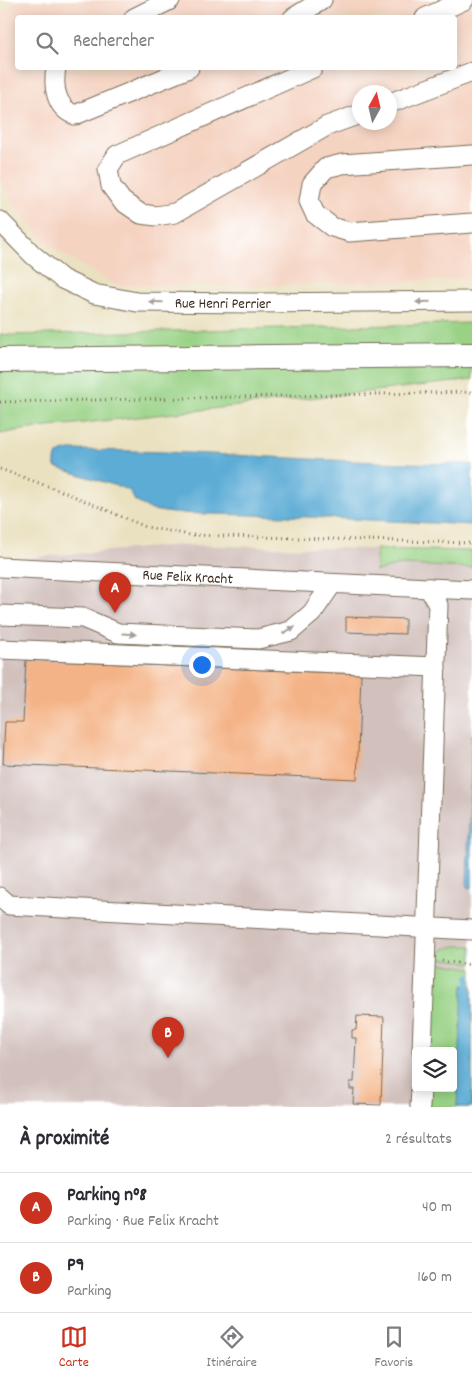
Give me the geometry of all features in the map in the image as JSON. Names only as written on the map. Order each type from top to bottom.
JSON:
[{"type":"main road","points":[[0,360],[472,355]]},
{"type":"street","points":[[140,15],[170,0]]},
{"type":"street","points":[[298,15],[322,0]]},
{"type":"street","points":[[432,15],[464,0]]},
{"type":"street","points":[[56,70],[54,82],[59,102],[67,112],[75,115],[184,70]]},
{"type":"street","points":[[308,70],[117,155],[108,169],[111,186],[122,201],[141,214],[156,216],[175,213],[327,126],[352,117]]},
{"type":"street","points":[[397,100],[472,72]]},
{"type":"street","points":[[472,155],[342,164],[326,168],[312,184],[310,201],[315,214],[332,228],[348,232],[472,223]]},
{"type":"street","name":"Rue Henri Perrier","points":[[0,221],[33,255],[62,278],[94,294],[137,302],[472,301]]},
{"type":"street","name":"Rue Felix Kracht","points":[[0,567],[472,590]]},
{"type":"street","points":[[0,615],[83,618],[118,633],[258,639],[290,631],[312,613],[332,584]]},
{"type":"street","points":[[422,1047],[438,605],[429,588]]},
{"type":"street","points":[[0,649],[436,667]]},
{"type":"street","points":[[3,902],[472,930]]},
{"type":"street","points":[[420,1107],[421,1092]]},
{"type":"path","points":[[0,402],[472,392]]},
{"type":"path","points":[[0,469],[64,492],[146,527],[190,535],[472,543]]},
{"type":"path","points":[[434,961],[472,965]]},
{"type":"shaded area","points":[[19,0],[472,0],[472,279],[263,286],[114,285],[48,245],[13,204],[0,176],[0,14]]},
{"type":"shaded area","points":[[179,545],[472,551],[472,1107],[0,1107],[0,560]]},
{"type":"green space","points":[[472,323],[472,380],[21,430],[0,434],[0,334]]},
{"type":"green space","points":[[376,549],[472,551],[472,568],[401,565],[376,571]]},
{"type":"green space","points":[[455,946],[472,946],[472,963],[438,958],[444,949]]},
{"type":"green space","points":[[439,963],[472,968],[472,1107],[428,1107],[429,1092],[457,1092],[457,1047],[430,1047],[433,970]]},
{"type":"water","points":[[69,450],[170,452],[371,462],[472,464],[472,525],[287,516],[172,513],[152,510],[135,501],[130,491],[55,467],[56,457],[62,452]]},
{"type":"water","points":[[472,734],[472,888],[467,887]]},
{"type":"water","points":[[463,985],[472,986],[472,1107],[457,1107]]},
{"type":"building","points":[[346,617],[405,619],[405,634],[346,632]]},
{"type":"building","points":[[26,660],[361,674],[357,779],[3,764],[5,722],[23,722]]},
{"type":"building","points":[[357,1016],[384,1017],[381,1105],[353,1104],[354,1089],[350,1089],[350,1082],[354,1082],[356,1038],[352,1038],[352,1030],[356,1030]]},
{"type":"waterway","points":[[468,992],[469,976]]},
{"type":"place","name":"Parking n°8","points":[[115,613]]},
{"type":"place","name":"P9","points":[[168,1058]]}]
